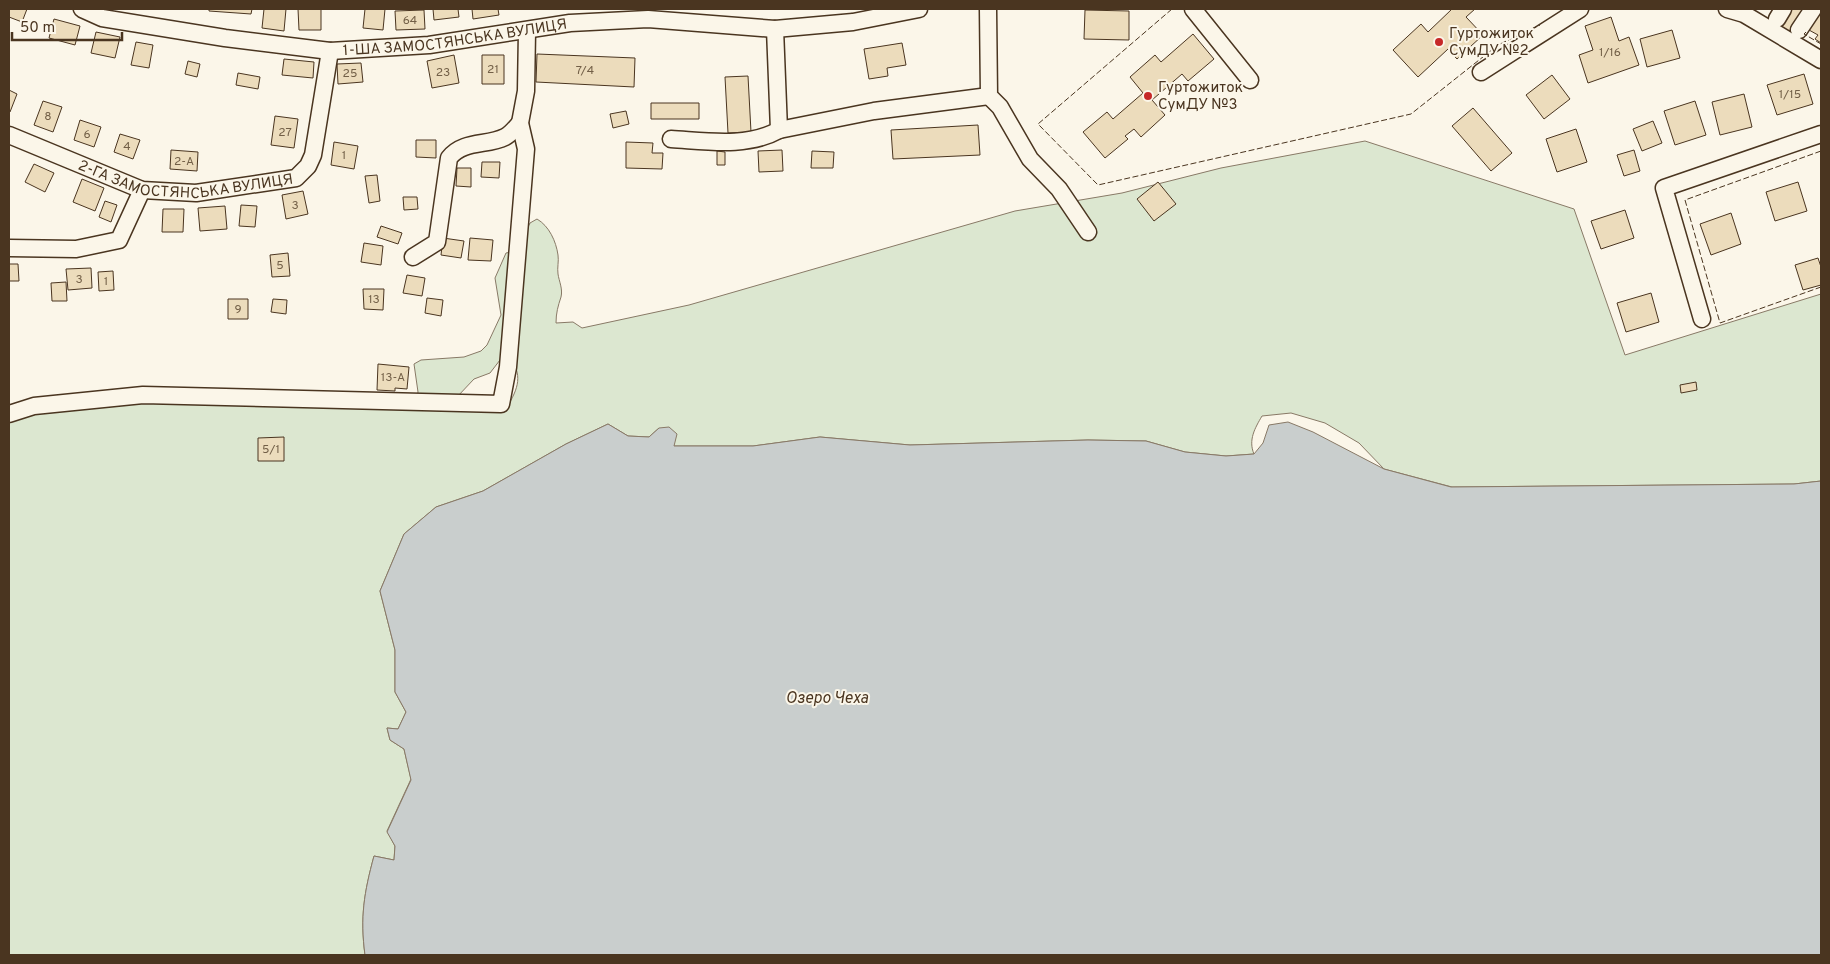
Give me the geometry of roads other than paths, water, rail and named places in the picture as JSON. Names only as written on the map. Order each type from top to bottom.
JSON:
[{"type":"street","name":"1-ША ЗАМОСТЯНСЬКА ВУЛИЦЯ","points":[[82,9],[102,18],[225,38],[330,52],[429,45],[570,23],[648,19],[775,29],[853,22],[919,9]]},
{"type":"street","points":[[988,9],[989,96],[1000,107],[1030,160],[1059,190],[1088,232]]},
{"type":"street","points":[[1193,9],[1250,80]]},
{"type":"street","points":[[1481,72],[1580,9]]},
{"type":"street","points":[[1727,9],[1744,14],[1821,60]]},
{"type":"street","points":[[1799,30],[1813,9]]},
{"type":"street","points":[[775,29],[779,130]]},
{"type":"street","points":[[9,414],[34,406],[143,395],[500,404],[508,367],[525,168],[526,149],[520,123],[526,91],[527,31]]},
{"type":"street","name":"2-ГА ЗАМОСТЯНСЬКА ВУЛИЦЯ","points":[[9,135],[142,190],[196,193],[296,178],[308,166],[313,155],[330,52]]},
{"type":"street","points":[[671,139],[730,142],[765,138],[779,130],[874,111],[989,96]]},
{"type":"street","points":[[414,257],[436,242],[449,158],[462,147],[505,137],[520,123]]},
{"type":"street","points":[[1702,319],[1664,188],[1821,134]]},
{"type":"street","points":[[9,248],[76,249],[119,240],[142,190]]},
{"type":"water","name":"Озеро Чеха","points":[[1288,422],[1313,432],[1384,469],[1451,487],[1794,484],[1821,481],[1821,955],[365,955],[364,905],[374,856],[394,860],[395,846],[387,832],[411,780],[404,749],[390,740],[387,728],[398,729],[406,712],[395,692],[395,650],[380,591],[404,534],[436,507],[483,491],[566,444],[608,424],[628,436],[649,437],[659,428],[669,427],[677,434],[674,446],[753,446],[820,437],[910,445],[1088,440],[1146,441],[1185,452],[1226,456],[1254,454],[1263,443],[1269,425]]},
{"type":"place","name":"Гуртожиток СумДУ №2","points":[[1439,42]]},
{"type":"place","name":"Гуртожиток СумДУ №3","points":[[1148,96]]}]
